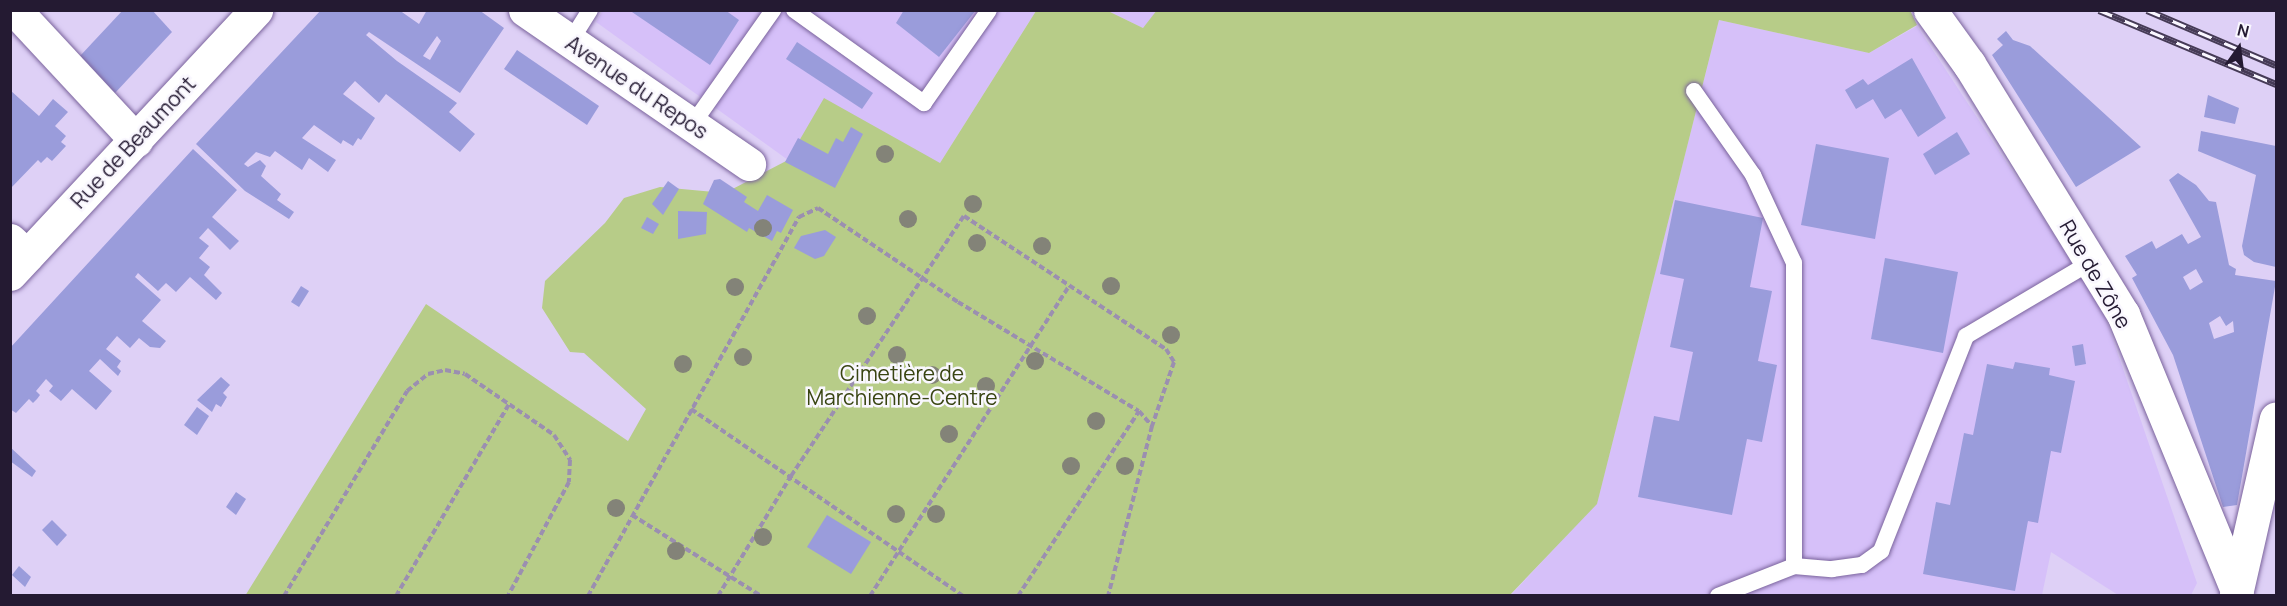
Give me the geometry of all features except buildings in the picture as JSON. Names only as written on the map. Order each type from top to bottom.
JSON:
[{"type":"street","points":[[15,10],[136,140]]},
{"type":"street","name":"Rue de Beaumont","points":[[16,256],[136,140],[256,10]]},
{"type":"street","name":"Avenue du Repos","points":[[525,10],[749,164]]},
{"type":"street","name":"Rue de Zône","points":[[1930,10],[1969,64],[2123,314],[2237,593]]},
{"type":"street","points":[[2237,593],[2277,418]]},
{"type":"lane","points":[[570,42],[590,10]]},
{"type":"lane","points":[[692,125],[773,10]]},
{"type":"lane","points":[[794,10],[924,103],[989,10]]},
{"type":"lane","points":[[1694,91],[1754,176],[1794,263],[1794,566]]},
{"type":"lane","points":[[1718,596],[1794,566],[1832,568],[1862,565],[1881,551],[1966,336],[2091,262]]},
{"type":"path","points":[[588,596],[799,217],[818,207],[1030,346],[1138,411],[1152,426]]},
{"type":"path","points":[[718,596],[791,476],[921,276],[964,216],[1166,349],[1174,362],[1152,426],[1108,596]]},
{"type":"path","points":[[870,596],[1069,286]]},
{"type":"path","points":[[284,596],[407,391],[428,374],[445,370],[465,374],[554,435],[570,460],[569,482],[508,596]]},
{"type":"path","points":[[396,596],[509,404]]},
{"type":"path","points":[[691,409],[963,596]]},
{"type":"path","points":[[1018,596],[1138,411]]},
{"type":"path","points":[[632,515],[761,596]]},
{"type":"shaded area","points":[[603,10],[1036,11],[940,163],[788,160],[596,22]]},
{"type":"shaded area","points":[[1108,11],[1157,11],[1143,28]]},
{"type":"shaded area","points":[[1719,20],[1869,53],[1917,26],[2102,308],[2197,583],[2191,595],[2118,595],[2051,552],[2042,595],[1510,596],[1597,503]]},
{"type":"green space","name":"Cimetière de Marchienne-Centre","points":[[1157,10],[1910,10],[1917,25],[1869,53],[1719,20],[1597,504],[1510,595],[245,596],[426,304],[628,441],[646,409],[584,353],[570,352],[542,308],[545,281],[605,223],[624,198],[660,187],[725,193],[788,160],[824,98],[940,163],[1036,11],[1108,11],[1143,28]]},
{"type":"railway","points":[[2099,10],[2276,84]]},
{"type":"railway","points":[[2147,10],[2276,65]]}]
